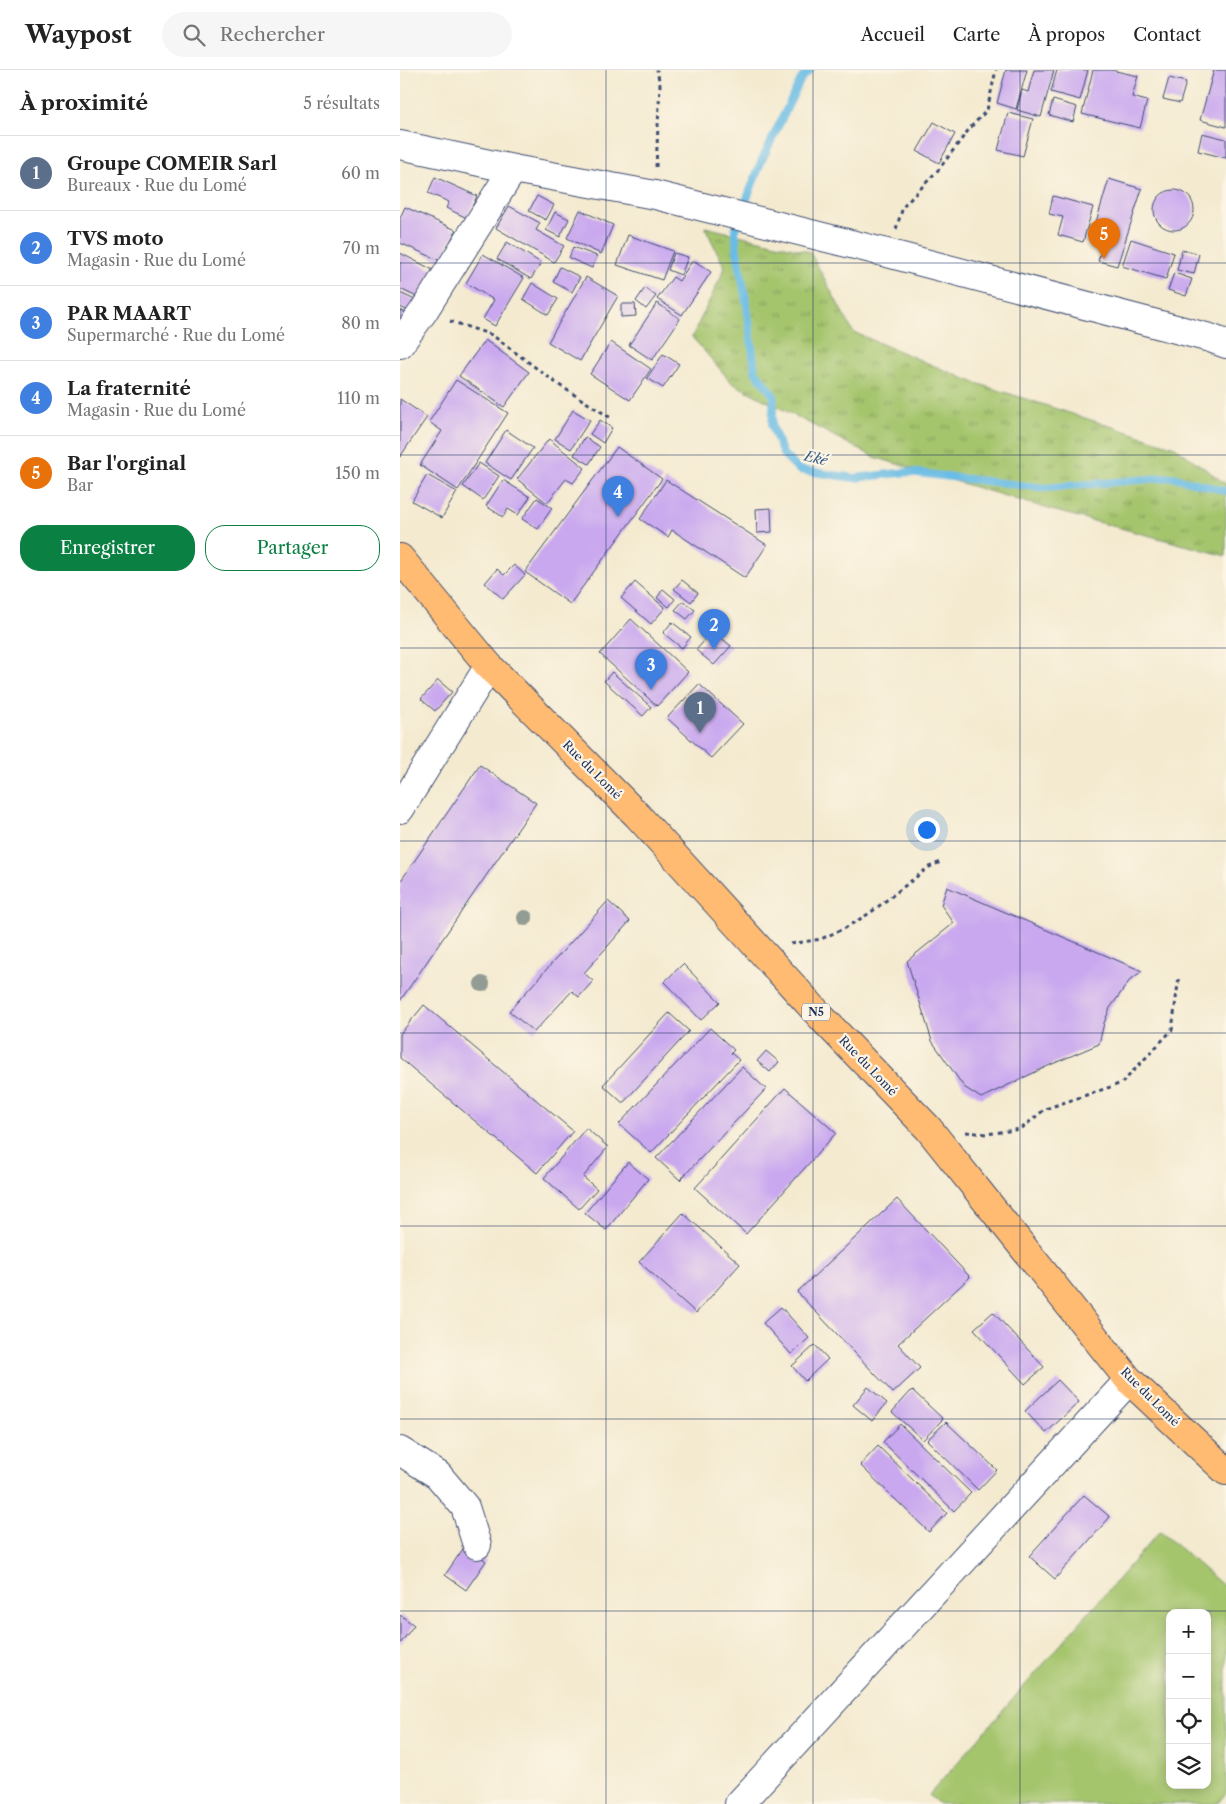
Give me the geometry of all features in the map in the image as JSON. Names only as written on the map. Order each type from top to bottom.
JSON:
[{"type":"main road","name":"Rue du Lomé","points":[[400,558],[489,666],[638,816],[823,1020],[928,1128],[1129,1380],[1226,1471]]},
{"type":"street","points":[[400,145],[513,170],[655,195],[887,253],[1210,338],[1226,344]]},
{"type":"street","points":[[400,344],[423,312],[513,170]]},
{"type":"street","points":[[400,809],[489,666]]},
{"type":"street","points":[[739,1804],[1129,1380]]},
{"type":"street","points":[[400,1451],[438,1475],[465,1507],[477,1545]]},
{"type":"path","points":[[655,195],[660,85],[658,70]]},
{"type":"path","points":[[887,253],[903,207],[938,169],[970,128],[987,110],[996,70]]},
{"type":"path","points":[[423,312],[492,334],[559,385],[611,418]]},
{"type":"path","points":[[758,950],[822,939],[845,928],[870,913],[929,867],[941,862]]},
{"type":"path","points":[[928,1128],[987,1134],[1021,1129],[1045,1109],[1122,1083],[1172,1030],[1179,976]]},
{"type":"green space","points":[[705,227],[810,252],[853,332],[973,382],[1175,447],[1226,484],[1226,556],[1052,510],[874,457],[732,383],[692,337],[725,268]]},
{"type":"green space","points":[[1160,1531],[1226,1588],[1226,1793],[1217,1804],[939,1804],[929,1795]]},
{"type":"building","points":[[1006,70],[1027,70],[1016,109],[997,103]]},
{"type":"building","points":[[1034,70],[1054,70],[1041,117],[1017,110],[1022,90],[1028,92]]},
{"type":"building","points":[[1057,70],[1088,70],[1080,100],[1051,92]]},
{"type":"building","points":[[1093,70],[1111,70],[1138,76],[1132,97],[1147,101],[1140,128],[1082,114]]},
{"type":"building","points":[[1214,70],[1226,70],[1226,127],[1200,120]]},
{"type":"building","points":[[1169,78],[1186,82],[1180,103],[1163,99]]},
{"type":"building","points":[[1053,100],[1077,107],[1073,122],[1049,115]]},
{"type":"building","points":[[1008,113],[1033,119],[1023,156],[998,150]]},
{"type":"building","points":[[934,122],[955,134],[939,163],[917,151]]},
{"type":"building","points":[[1202,133],[1226,139],[1226,158],[1198,151]]},
{"type":"building","points":[[435,177],[477,196],[467,218],[446,208],[449,202],[428,193]]},
{"type":"building","points":[[1109,179],[1142,189],[1117,266],[1098,261],[1107,233],[1094,229]]},
{"type":"building","points":[[1174,190],[1188,196],[1194,210],[1188,224],[1174,230],[1160,224],[1154,210],[1160,196]]},
{"type":"building","points":[[537,196],[554,205],[546,220],[529,211]]},
{"type":"building","points":[[1053,196],[1093,207],[1083,242],[1058,235],[1063,217],[1049,214]]},
{"type":"building","points":[[509,206],[540,223],[536,230],[564,246],[554,262],[496,228]]},
{"type":"building","points":[[405,207],[456,230],[441,261],[400,243],[400,218]]},
{"type":"building","points":[[580,210],[613,225],[601,254],[567,238]]},
{"type":"building","points":[[555,212],[569,219],[560,237],[546,230]]},
{"type":"building","points":[[628,235],[673,251],[662,280],[617,265]]},
{"type":"building","points":[[1131,239],[1174,253],[1166,279],[1122,266]]},
{"type":"building","points":[[507,242],[541,263],[531,279],[497,259]]},
{"type":"building","points":[[573,247],[597,256],[592,268],[569,258]]},
{"type":"building","points":[[1182,250],[1199,254],[1194,274],[1177,270]]},
{"type":"building","points":[[400,253],[433,270],[419,298],[400,289]]},
{"type":"building","points":[[674,253],[688,257],[681,275],[668,270]]},
{"type":"building","points":[[483,254],[524,278],[495,326],[483,319],[494,300],[466,283]]},
{"type":"building","points":[[693,260],[711,272],[682,315],[657,299],[673,277],[679,281]]},
{"type":"building","points":[[560,267],[580,277],[572,292],[553,282]]},
{"type":"building","points":[[1174,273],[1192,279],[1186,296],[1168,290]]},
{"type":"building","points":[[586,277],[618,296],[580,361],[548,342]]},
{"type":"building","points":[[532,283],[558,299],[548,315],[523,299]]},
{"type":"building","points":[[645,288],[656,296],[646,309],[636,301]]},
{"type":"building","points":[[400,293],[415,300],[409,311],[400,307]]},
{"type":"building","points":[[657,303],[680,319],[652,360],[629,345]]},
{"type":"building","points":[[621,304],[635,304],[636,316],[621,317]]},
{"type":"building","points":[[400,310],[408,314],[400,328]]},
{"type":"building","points":[[485,340],[529,372],[504,407],[459,376]]},
{"type":"building","points":[[611,342],[651,369],[630,400],[590,374]]},
{"type":"building","points":[[663,354],[679,364],[663,388],[647,378]]},
{"type":"building","points":[[456,380],[508,413],[458,490],[420,465],[442,431],[429,422]]},
{"type":"building","points":[[400,399],[427,417],[400,457]]},
{"type":"building","points":[[573,410],[590,420],[571,449],[555,439]]},
{"type":"building","points":[[600,420],[612,428],[603,443],[590,434]]},
{"type":"building","points":[[506,430],[533,448],[511,480],[485,463]]},
{"type":"building","points":[[585,437],[600,447],[589,464],[574,455]]},
{"type":"building","points":[[549,439],[585,468],[573,483],[566,479],[547,503],[517,479]]},
{"type":"building","points":[[617,447],[662,479],[570,604],[525,572]]},
{"type":"building","points":[[479,463],[499,476],[483,500],[463,486]]},
{"type":"building","points":[[427,475],[457,492],[442,518],[412,501]]},
{"type":"building","points":[[503,480],[530,497],[518,515],[508,509],[503,517],[486,506]]},
{"type":"building","points":[[666,480],[767,545],[745,578],[672,530],[668,537],[640,519]]},
{"type":"building","points":[[537,498],[552,508],[538,529],[522,519]]},
{"type":"building","points":[[771,508],[772,532],[757,533],[756,509]]},
{"type":"building","points":[[514,565],[525,575],[503,599],[485,583],[497,569],[504,575]]},
{"type":"building","points":[[682,580],[698,593],[691,602],[674,589]]},
{"type":"building","points":[[635,582],[665,608],[651,624],[621,598]]},
{"type":"building","points":[[663,589],[675,599],[669,607],[657,598]]},
{"type":"building","points":[[683,601],[695,610],[687,619],[675,610]]},
{"type":"building","points":[[631,619],[688,672],[657,706],[600,654]]},
{"type":"building","points":[[672,622],[691,637],[682,648],[663,633]]},
{"type":"building","points":[[713,631],[731,646],[714,665],[696,650]]},
{"type":"building","points":[[612,672],[651,707],[643,716],[604,681]]},
{"type":"building","points":[[438,680],[452,692],[435,711],[421,699]]},
{"type":"building","points":[[699,684],[743,724],[711,758],[667,718]]},
{"type":"building","points":[[480,765],[536,803],[400,1001],[400,882]]},
{"type":"building","points":[[947,887],[1142,971],[1130,980],[1110,1008],[1099,1044],[981,1098],[964,1087],[932,1041],[907,961],[954,923],[941,905]]},
{"type":"building","points":[[608,901],[630,921],[584,973],[593,981],[579,997],[572,991],[534,1032],[509,1011]]},
{"type":"building","points":[[683,964],[720,1002],[701,1020],[664,982]]},
{"type":"building","points":[[424,1005],[573,1131],[537,1173],[400,1058],[400,1034]]},
{"type":"building","points":[[669,1013],[689,1031],[623,1103],[603,1085]]},
{"type":"building","points":[[710,1028],[734,1050],[731,1053],[739,1060],[651,1153],[619,1124]]},
{"type":"building","points":[[766,1051],[779,1062],[770,1072],[757,1061]]},
{"type":"building","points":[[742,1067],[766,1089],[680,1180],[656,1158]]},
{"type":"building","points":[[785,1088],[836,1133],[746,1234],[695,1188]]},
{"type":"building","points":[[586,1128],[608,1147],[583,1177],[597,1189],[579,1209],[544,1178]]},
{"type":"building","points":[[628,1162],[648,1179],[606,1230],[585,1213]]},
{"type":"building","points":[[897,1199],[970,1277],[898,1344],[920,1368],[893,1393],[797,1292]]},
{"type":"building","points":[[683,1213],[740,1264],[696,1313],[639,1262]]},
{"type":"building","points":[[781,1307],[809,1338],[791,1354],[763,1323]]},
{"type":"building","points":[[993,1312],[1044,1367],[1025,1384],[974,1329]]},
{"type":"building","points":[[815,1345],[828,1359],[805,1381],[792,1366]]},
{"type":"building","points":[[1058,1380],[1079,1402],[1046,1433],[1025,1411]]},
{"type":"building","points":[[868,1387],[887,1403],[872,1421],[853,1405]]},
{"type":"building","points":[[912,1390],[943,1419],[923,1440],[892,1412]]},
{"type":"building","points":[[946,1422],[997,1470],[978,1490],[927,1440]]},
{"type":"building","points":[[900,1424],[971,1493],[954,1511],[883,1442]]},
{"type":"building","points":[[878,1446],[947,1513],[929,1532],[860,1465]]},
{"type":"building","points":[[1084,1495],[1110,1517],[1055,1579],[1029,1556]]},
{"type":"building","points":[[465,1546],[486,1561],[466,1590],[445,1575]]},
{"type":"building","points":[[400,1615],[414,1625],[400,1644]]},
{"type":"waterway","name":"Eké","points":[[810,70],[801,79],[761,162],[735,230],[755,371],[774,396],[772,426],[783,454],[799,470],[854,478],[909,472],[1045,488],[1173,477],[1226,491]]},
{"type":"place","name":"Bar l'orginal","points":[[1104,259]]},
{"type":"place","name":"La fraternité","points":[[618,517]]},
{"type":"place","name":"TVS moto","points":[[714,650]]},
{"type":"place","name":"PAR MAART","points":[[651,690]]},
{"type":"place","name":"Groupe COMEIR Sarl","points":[[700,733]]}]
